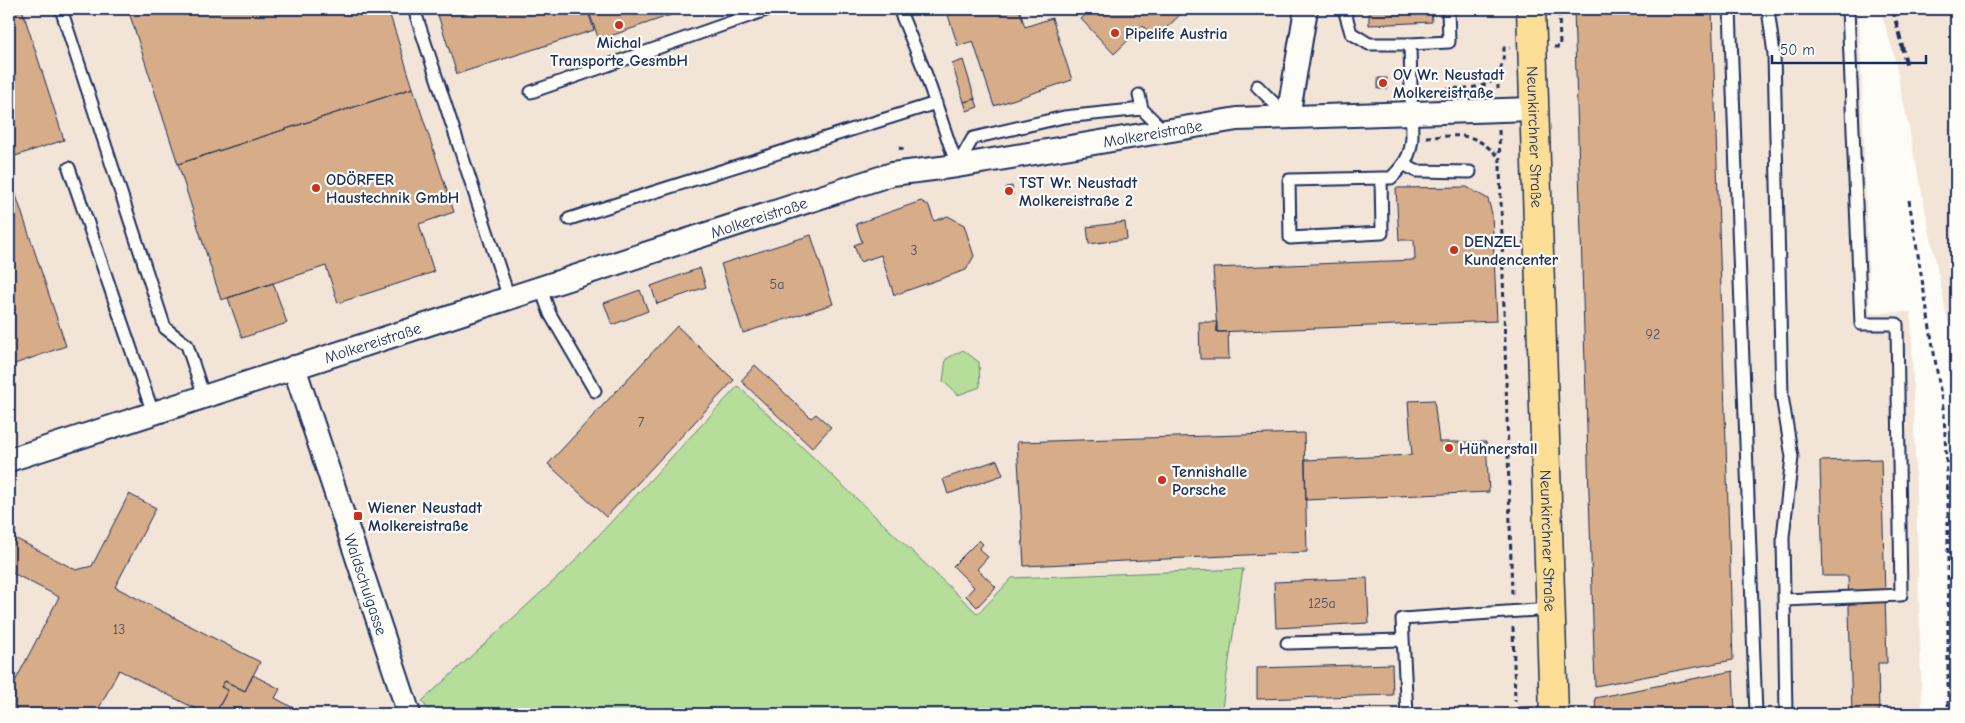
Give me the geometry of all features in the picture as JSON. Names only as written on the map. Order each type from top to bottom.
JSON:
[{"type":"main road","name":"Neunkirchner Straße","points":[[1531,9],[1554,714]]},
{"type":"street","points":[[1288,117],[1306,9]]},
{"type":"street","name":"Molkereistraße","points":[[9,460],[892,174],[957,166],[1238,119],[1535,109]]},
{"type":"street","name":"Waldschulgasse","points":[[294,368],[409,714]]},
{"type":"lane","points":[[61,9],[165,328],[187,345],[204,397]]},
{"type":"lane","points":[[414,9],[509,298]]},
{"type":"lane","points":[[531,92],[769,9]]},
{"type":"lane","points":[[900,9],[936,103],[957,166]]},
{"type":"lane","points":[[1344,9],[1351,33],[1369,44],[1448,42],[1448,9]]},
{"type":"lane","points":[[1730,9],[1756,714]]},
{"type":"lane","points":[[1768,9],[1774,54],[1782,396],[1792,457],[1782,537],[1786,714]]},
{"type":"lane","points":[[1784,600],[1901,595],[1898,324],[1862,324],[1848,9]]},
{"type":"lane","points":[[1381,178],[1382,233],[1290,238],[1289,180],[1381,178],[1391,178],[1405,165],[1411,151],[1412,137],[1410,44]]},
{"type":"lane","points":[[1257,86],[1288,117]]},
{"type":"lane","points":[[1139,95],[1142,109],[1164,131]]},
{"type":"lane","points":[[569,219],[936,103]]},
{"type":"lane","points":[[957,166],[973,138],[1064,118],[1142,109]]},
{"type":"lane","points":[[1405,165],[1416,171],[1470,172]]},
{"type":"lane","points":[[69,168],[153,413]]},
{"type":"lane","points":[[541,288],[550,314],[595,391]]},
{"type":"lane","points":[[1407,714],[1402,619],[1513,610],[1551,609]]},
{"type":"lane","points":[[1287,643],[1403,640]]},
{"type":"lane","points":[[1518,709],[1554,714]]},
{"type":"path","points":[[1559,9],[1560,47]]},
{"type":"path","points":[[1412,90],[1478,87],[1488,83],[1498,76],[1504,65],[1504,48]]},
{"type":"path","points":[[1412,137],[1470,136],[1479,139],[1500,158],[1513,610],[1518,709]]},
{"type":"path","points":[[1910,200],[1944,414],[1948,497],[1948,714]]},
{"type":"shaded area","points":[[9,9],[1859,9],[1870,313],[1911,312],[1922,714],[9,714]]},
{"type":"shaded area","points":[[1880,9],[1956,9],[1956,411],[1951,336],[1893,51]]},
{"type":"green space","points":[[963,350],[979,362],[980,387],[958,395],[943,381],[946,359]]},
{"type":"green space","points":[[738,386],[978,614],[1012,578],[1243,569],[1221,714],[431,714],[422,701],[569,567]]},
{"type":"building","points":[[9,9],[22,9],[64,140],[9,158]]},
{"type":"building","points":[[128,9],[388,9],[413,88],[178,164]]},
{"type":"building","points":[[436,9],[587,9],[594,30],[457,74]]},
{"type":"building","name":"Michal Transporte GesmbH","points":[[588,9],[688,9],[599,40]]},
{"type":"building","points":[[946,9],[1019,9],[1025,27],[1052,18],[1072,80],[994,106],[973,41],[958,46]]},
{"type":"building","name":"Pipelife Austria","points":[[1092,9],[1186,9],[1155,39],[1143,26],[1114,54],[1081,19]]},
{"type":"building","points":[[1369,9],[1431,9],[1432,22],[1369,25]]},
{"type":"building","points":[[1574,9],[1712,9],[1733,660],[1595,686]]},
{"type":"building","points":[[963,60],[975,99],[964,102],[952,64]]},
{"type":"building","name":"OV Wr. Neustadt Molkereistraße","points":[[1378,78],[1387,78],[1387,89],[1378,89]]},
{"type":"building","name":"ODÖRFER Haustechnik GmbH","points":[[413,88],[454,212],[419,224],[434,272],[338,303],[326,266],[221,300],[178,164]]},
{"type":"building","points":[[975,99],[978,107],[967,111],[964,102]]},
{"type":"building","points":[[9,174],[66,346],[9,366]]},
{"type":"building","name":"TST Wr. Neustadt Molkereistraße 2","points":[[1012,186],[1013,195],[1007,196],[1006,187]]},
{"type":"building","name":"DENZEL Kundencenter","points":[[1467,187],[1488,199],[1492,214],[1497,321],[1217,332],[1213,268],[1415,260],[1414,240],[1399,240],[1396,188]]},
{"type":"building","points":[[921,201],[929,206],[934,221],[948,216],[964,225],[974,256],[966,270],[894,295],[881,255],[860,262],[854,245],[862,242],[856,224]]},
{"type":"building","points":[[1125,222],[1127,239],[1089,244],[1087,227]]},
{"type":"building","points":[[811,235],[833,304],[743,333],[721,264]]},
{"type":"building","points":[[700,268],[706,287],[657,304],[651,286]]},
{"type":"building","points":[[273,283],[287,323],[242,338],[228,298]]},
{"type":"building","points":[[640,290],[648,311],[612,325],[604,303]]},
{"type":"building","points":[[1199,322],[1217,322],[1217,332],[1228,332],[1229,359],[1200,359]]},
{"type":"building","points":[[677,326],[734,380],[606,517],[548,464]]},
{"type":"building","points":[[755,365],[811,418],[816,414],[831,427],[812,448],[741,381]]},
{"type":"building","name":"Hühnerstall","points":[[1434,400],[1439,442],[1486,442],[1489,492],[1306,500],[1305,460],[1412,455],[1408,401]]},
{"type":"building","name":"Tennishalle Porsche","points":[[1304,433],[1307,552],[1024,566],[1017,442]]},
{"type":"building","points":[[1881,459],[1887,663],[1878,663],[1879,714],[1852,714],[1848,576],[1823,576],[1820,461]]},
{"type":"building","points":[[997,460],[1003,475],[948,494],[943,479]]},
{"type":"building","points":[[129,494],[156,508],[115,587],[260,662],[245,691],[225,681],[221,687],[228,690],[215,714],[206,714],[119,670],[96,714],[9,714],[9,693],[59,597],[9,571],[9,535],[76,570],[92,566]]},
{"type":"building","points":[[979,540],[983,544],[979,549],[988,557],[977,569],[996,587],[977,607],[966,596],[974,587],[953,566]]},
{"type":"building","points":[[1367,578],[1369,623],[1276,628],[1274,582]]},
{"type":"building","points":[[1392,664],[1393,695],[1257,699],[1257,668]]},
{"type":"building","points":[[1733,671],[1735,714],[1596,714],[1595,698]]},
{"type":"building","points":[[253,675],[280,689],[275,698],[301,712],[299,714],[215,714],[228,690],[221,687],[225,681],[245,691]]},
{"type":"railway","points":[[1893,9],[1907,67]]},
{"type":"place","name":"Michal Transporte GesmbH","points":[[619,25]]},
{"type":"place","name":"Pipelife Austria","points":[[1115,33]]},
{"type":"place","name":"OV Wr. Neustadt Molkereistraße","points":[[1383,83]]},
{"type":"place","name":"ODÖRFER Haustechnik GmbH","points":[[316,188]]},
{"type":"place","name":"TST Wr. Neustadt Molkereistraße 2","points":[[1009,191]]},
{"type":"place","name":"DENZEL Kundencenter","points":[[1454,250]]},
{"type":"place","name":"Hühnerstall","points":[[1449,448]]},
{"type":"place","name":"Tennishalle Porsche","points":[[1162,480]]},
{"type":"place","name":"Wiener Neustadt Molkereistraße","points":[[358,516]]}]
